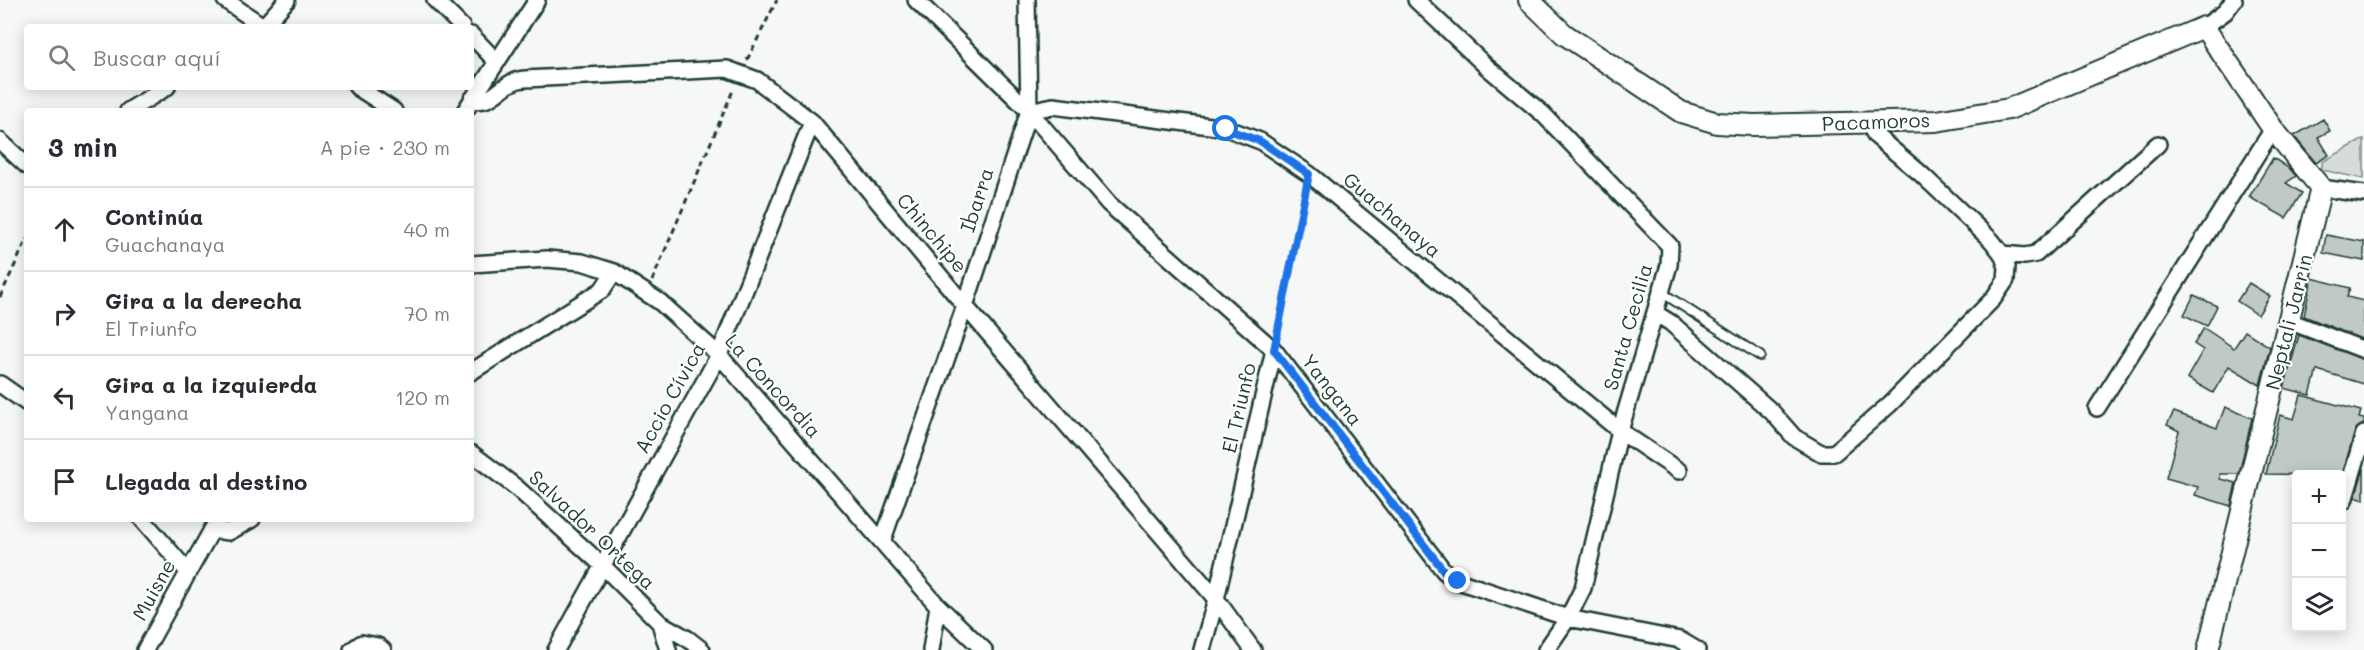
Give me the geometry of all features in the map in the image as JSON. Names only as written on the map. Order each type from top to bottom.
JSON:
[{"type":"street","points":[[225,0],[260,24]]},
{"type":"street","points":[[267,24],[287,0]]},
{"type":"street","points":[[435,0],[459,24]]},
{"type":"street","points":[[469,105],[537,0]]},
{"type":"street","name":"Yangana","points":[[916,0],[1029,111],[1109,204],[1274,350],[1444,571],[1458,581],[1568,618],[1697,650]]},
{"type":"street","name":"Ibarra","points":[[882,542],[965,306],[1029,111],[1028,0]]},
{"type":"street","name":"Santa Cecilia","points":[[1416,0],[1487,67],[1543,114],[1670,246],[1669,266],[1620,431],[1583,588],[1568,618],[1546,650]]},
{"type":"street","name":"Pacamoros","points":[[1529,0],[1564,34],[1681,112],[1717,123],[1754,125],[1936,121],[2009,109],[2204,27],[2225,12],[2234,0]]},
{"type":"street","points":[[2204,27],[2273,129],[2321,188],[2364,194]]},
{"type":"street","points":[[474,38],[496,61]]},
{"type":"street","name":"Chinchipe","points":[[469,105],[488,100],[514,79],[727,69],[757,80],[812,122],[965,306],[1216,599],[1253,650]]},
{"type":"street","points":[[133,108],[162,90]]},
{"type":"street","points":[[362,90],[389,108]]},
{"type":"street","name":"Guachanaya","points":[[1029,111],[1053,106],[1226,129],[1260,141],[1309,174],[1620,431],[1679,471]]},
{"type":"street","name":"Accio Cívica","points":[[556,650],[719,355],[812,122]]},
{"type":"street","points":[[1655,314],[1671,323],[1772,412],[1794,437],[1821,453],[1834,453],[1890,404],[1993,298],[2006,280],[2007,267],[2002,254],[1992,241],[1920,173],[1876,136],[1868,123]]},
{"type":"street","points":[[2097,408],[2273,129]]},
{"type":"street","points":[[0,141],[24,163]]},
{"type":"street","points":[[2002,254],[2025,256],[2036,254],[2158,144]]},
{"type":"street","name":"Neptali Jarrin","points":[[2208,650],[2321,188]]},
{"type":"street","name":"La Concordia","points":[[474,264],[547,259],[582,262],[614,272],[660,302],[719,355],[938,606],[984,650]]},
{"type":"street","points":[[474,370],[602,290],[614,272]]},
{"type":"street","points":[[2289,321],[2364,350]]},
{"type":"street","name":"El Triunfo","points":[[1202,650],[1274,350]]},
{"type":"street","points":[[0,384],[24,401]]},
{"type":"street","points":[[2346,494],[2364,434]]},
{"type":"street","name":"Salvador Ortega","points":[[474,455],[517,488],[602,565],[660,623],[668,650]]},
{"type":"street","points":[[144,522],[188,572]]},
{"type":"street","points":[[215,525],[229,532],[247,522]]},
{"type":"street","name":"Muisne","points":[[145,650],[215,525]]},
{"type":"street","points":[[931,650],[938,606]]},
{"type":"street","points":[[660,623],[702,650]]},
{"type":"street","points":[[357,646],[378,646],[383,650]]},
{"type":"lane","points":[[1661,292],[1761,356]]},
{"type":"path","points":[[646,293],[741,73],[777,0]]},
{"type":"path","name":"El Triunfo","points":[[1274,350],[1309,174]]},
{"type":"path","points":[[0,297],[24,245]]},
{"type":"shaded area","points":[[2364,139],[2364,179],[2322,170],[2322,162]]},
{"type":"building","points":[[2323,119],[2330,131],[2318,137],[2329,155],[2316,163],[2294,136]]},
{"type":"building","points":[[2273,158],[2290,169],[2296,176],[2286,183],[2302,193],[2286,218],[2249,197]]},
{"type":"building","points":[[2326,235],[2364,242],[2364,261],[2323,253]]},
{"type":"building","points":[[2312,278],[2350,288],[2347,297],[2364,301],[2364,340],[2304,316]]},
{"type":"building","points":[[2249,283],[2270,296],[2258,315],[2237,301]]},
{"type":"building","points":[[2194,295],[2217,306],[2207,326],[2184,315]]},
{"type":"building","points":[[2204,328],[2234,348],[2245,331],[2270,347],[2260,385],[2229,366],[2213,393],[2187,378],[2203,350],[2194,344]]},
{"type":"building","points":[[2299,335],[2364,360],[2364,384],[2317,370],[2310,395],[2284,388]]},
{"type":"building","points":[[2301,395],[2361,411],[2359,418],[2364,419],[2364,424],[2355,431],[2343,470],[2292,470],[2292,474],[2266,474],[2280,415],[2294,419]]},
{"type":"building","points":[[2225,407],[2252,418],[2239,474],[2220,474],[2220,479],[2236,483],[2231,506],[2195,495],[2198,487],[2166,478],[2179,431],[2167,425],[2174,412],[2217,428]]},
{"type":"building","points":[[2364,468],[2364,500],[2355,497]]},
{"type":"route","points":[[1226,129],[1260,141],[1309,174],[1274,350],[1444,571],[1458,581]]}]
